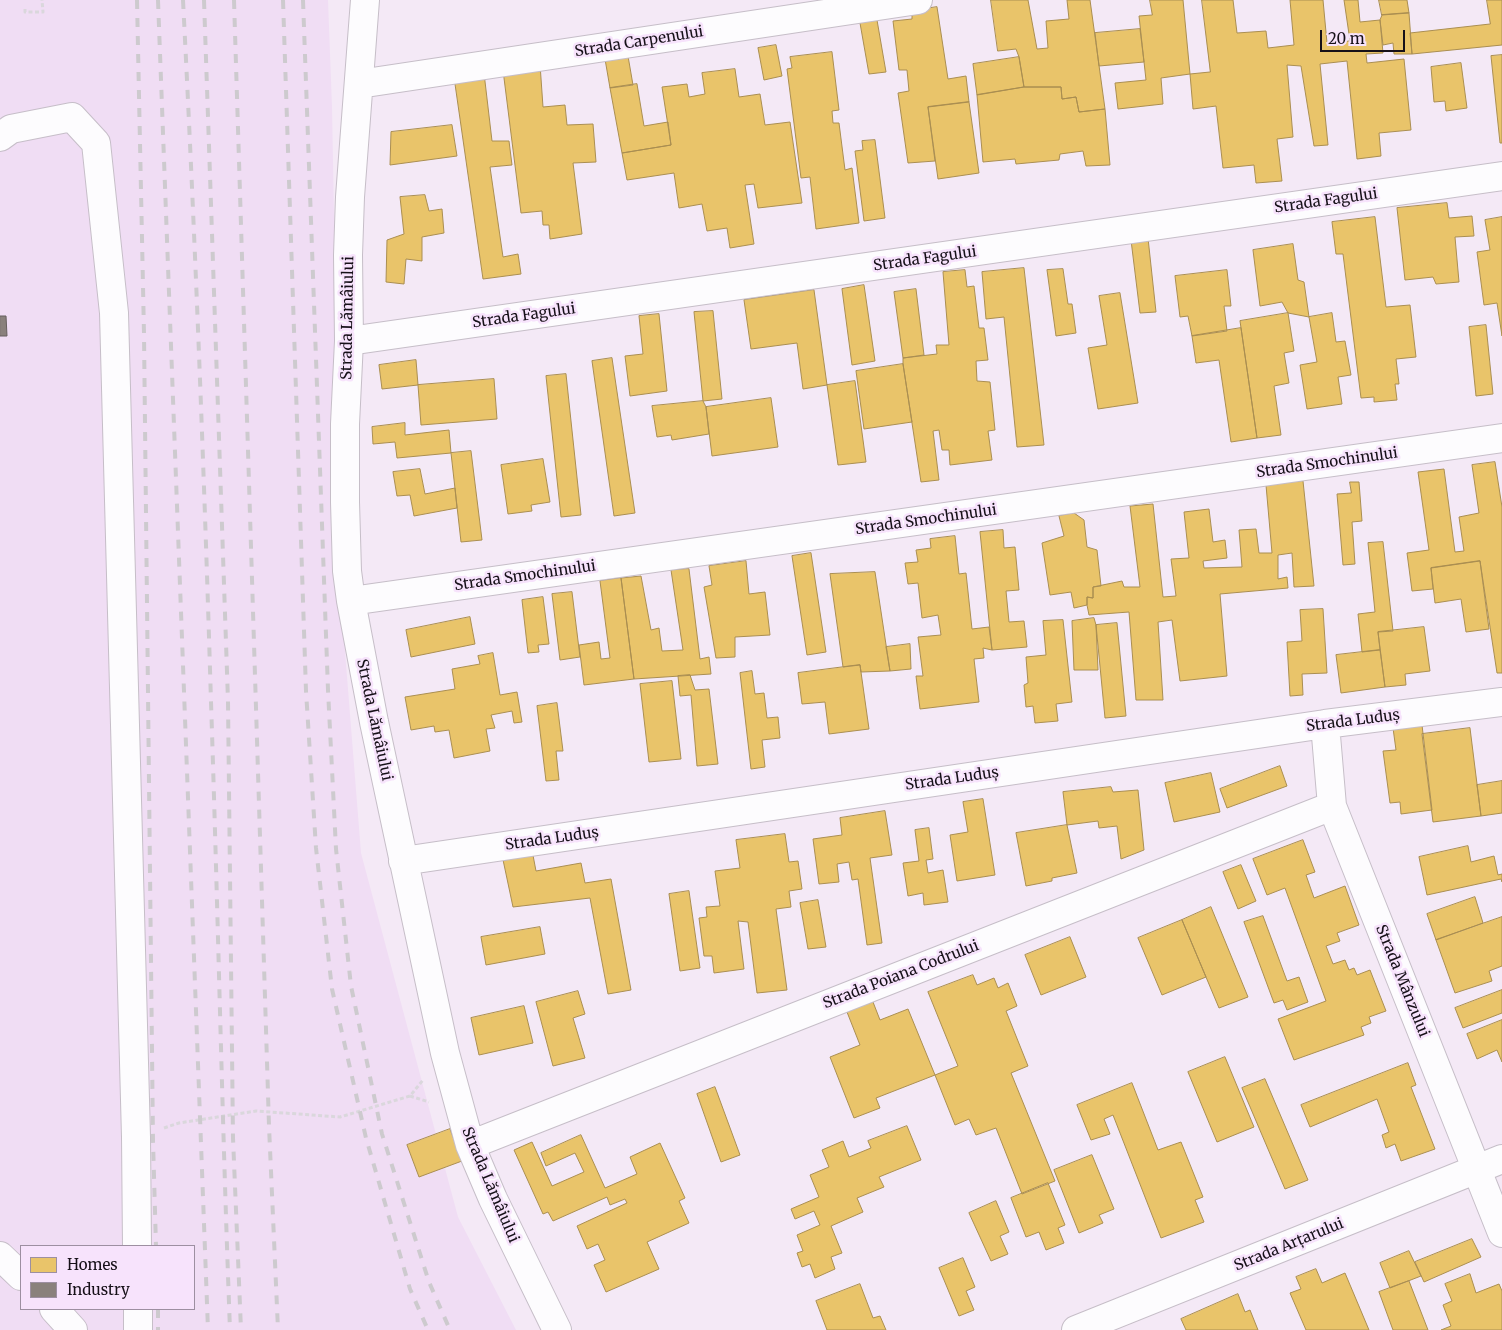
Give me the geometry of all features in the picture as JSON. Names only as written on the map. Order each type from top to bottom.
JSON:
[{"type":"street","name":"Strada Lămâiului","points":[[365,0],[350,197],[348,255],[349,341],[345,424],[345,502],[347,571],[351,601],[403,861],[445,1053],[470,1145],[492,1198],[557,1330]]},
{"type":"street","name":"Strada Carpenului","points":[[359,84],[918,0]]},
{"type":"street","points":[[0,137],[12,129],[72,117],[96,143],[114,313],[136,1137],[137,1245]]},
{"type":"street","name":"Strada Fagului","points":[[349,341],[1502,176]]},
{"type":"street","name":"Strada Smochinului","points":[[351,601],[1502,438]]},
{"type":"street","name":"Strada Luduș","points":[[403,861],[1325,724],[1502,702]]},
{"type":"street","name":"Strada Mânzului","points":[[1325,724],[1332,806],[1502,1232]]},
{"type":"street","name":"Strada Poiana Codrului","points":[[470,1145],[1332,806]]},
{"type":"street","name":"Strada Arțarului","points":[[1076,1330],[1502,1159]]},
{"type":"street","points":[[0,1256],[20,1275]]},
{"type":"street","points":[[55,1310],[73,1330]]},
{"type":"street","points":[[138,1310],[138,1330]]},
{"type":"path","points":[[25,9],[25,12],[42,12],[42,0]]},
{"type":"path","points":[[136,1137],[179,1123],[256,1111],[340,1117],[410,1096],[445,1053]]},
{"type":"shaded area","points":[[0,0],[328,0],[332,107],[341,601],[361,853],[458,1217],[516,1330],[0,1330]]},
{"type":"building: Homes","points":[[991,0],[1028,0],[1037,49],[1048,48],[1046,21],[1069,19],[1067,0],[1090,0],[1105,109],[1079,112],[1076,97],[1062,99],[1061,87],[1024,87],[1016,49],[998,51]]},
{"type":"building: Homes","points":[[1150,0],[1183,0],[1190,74],[1161,78],[1163,104],[1118,109],[1115,83],[1146,80],[1139,16],[1152,15]]},
{"type":"building: Homes","points":[[1202,0],[1233,0],[1237,33],[1266,31],[1268,48],[1294,45],[1290,0],[1323,0],[1327,43],[1350,41],[1344,0],[1358,0],[1360,22],[1380,20],[1383,53],[1366,54],[1367,63],[1404,59],[1411,130],[1379,133],[1381,156],[1357,159],[1347,61],[1320,64],[1328,145],[1314,146],[1301,66],[1287,65],[1293,137],[1277,139],[1282,181],[1256,183],[1254,165],[1223,168],[1216,106],[1193,109],[1190,74],[1210,72]]},
{"type":"building: Homes","points":[[1379,0],[1407,0],[1409,13],[1382,15]]},
{"type":"building: Homes","points":[[1487,0],[1502,0],[1502,45],[1412,54],[1410,33],[1490,24]]},
{"type":"building: Homes","points":[[937,7],[948,79],[966,76],[969,102],[928,107],[935,161],[908,163],[898,93],[909,91],[907,70],[899,70],[893,21],[912,19],[912,11]]},
{"type":"building: Homes","points":[[1409,13],[1412,54],[1394,54],[1393,43],[1383,45],[1380,20],[1382,15]]},
{"type":"building: Homes","points":[[877,20],[886,72],[869,74],[860,23]]},
{"type":"building: Homes","points":[[1140,29],[1144,62],[1099,66],[1095,33]]},
{"type":"building: Homes","points":[[776,45],[782,76],[764,80],[758,48]]},
{"type":"building: Homes","points":[[832,52],[839,110],[832,111],[833,123],[839,123],[845,170],[852,168],[859,223],[816,229],[810,177],[801,178],[787,69],[792,68],[790,57]]},
{"type":"building: Homes","points":[[1502,55],[1502,143],[1500,143],[1491,56]]},
{"type":"building: Homes","points":[[628,56],[633,85],[610,88],[605,59]]},
{"type":"building: Homes","points":[[1019,57],[1024,87],[977,95],[973,64]]},
{"type":"building: Homes","points":[[1461,63],[1467,108],[1446,111],[1445,101],[1434,102],[1431,67]]},
{"type":"building: Homes","points":[[540,64],[543,107],[565,105],[567,125],[593,124],[596,162],[573,163],[582,234],[550,239],[549,225],[543,225],[542,211],[521,213],[503,70]]},
{"type":"building: Homes","points":[[735,69],[739,97],[760,94],[765,125],[790,122],[802,203],[758,208],[754,184],[745,185],[754,244],[730,248],[727,228],[707,231],[702,204],[679,208],[674,173],[627,180],[622,153],[671,145],[662,87],[687,84],[689,97],[705,94],[702,73]]},
{"type":"building: Homes","points":[[484,73],[492,141],[509,141],[512,165],[490,167],[503,257],[518,254],[521,274],[483,279],[454,77]]},
{"type":"building: Homes","points":[[637,84],[644,126],[668,122],[671,145],[622,153],[610,88]]},
{"type":"building: Homes","points":[[1024,87],[1061,87],[1062,99],[1076,97],[1079,112],[1105,109],[1110,165],[1086,166],[1083,151],[1060,154],[1059,160],[1016,164],[1015,159],[983,162],[977,95]]},
{"type":"building: Homes","points":[[969,102],[979,173],[938,179],[928,107]]},
{"type":"building: Homes","points":[[452,125],[457,156],[390,165],[391,132]]},
{"type":"building: Homes","points":[[875,140],[885,218],[864,221],[855,151],[863,150],[862,141]]},
{"type":"building: Homes","points":[[425,195],[429,211],[442,209],[444,233],[422,237],[422,261],[406,259],[404,284],[386,282],[387,240],[404,234],[400,197]]},
{"type":"building: Homes","points":[[1447,203],[1449,218],[1472,216],[1474,236],[1455,237],[1459,282],[1436,284],[1433,277],[1405,280],[1397,208]]},
{"type":"building: Homes","points":[[1375,217],[1386,307],[1410,305],[1416,357],[1396,359],[1399,384],[1395,384],[1397,400],[1374,402],[1374,397],[1361,398],[1343,254],[1336,254],[1332,222]]},
{"type":"building: Homes","points":[[1502,217],[1502,336],[1497,303],[1484,305],[1477,252],[1490,250],[1485,220]]},
{"type":"building: Homes","points":[[1148,238],[1156,312],[1140,313],[1131,240]]},
{"type":"building: Homes","points":[[1293,244],[1298,280],[1304,282],[1309,317],[1288,313],[1282,302],[1260,306],[1253,250]]},
{"type":"building: Homes","points":[[1024,268],[1044,445],[1017,447],[1004,317],[986,319],[982,272]]},
{"type":"building: Homes","points":[[1063,269],[1068,304],[1072,304],[1076,333],[1056,336],[1047,270]]},
{"type":"building: Homes","points":[[965,270],[967,287],[974,286],[979,328],[984,328],[988,360],[976,361],[977,381],[990,382],[995,430],[988,431],[992,460],[950,465],[949,450],[942,450],[939,430],[933,431],[939,480],[921,482],[903,358],[937,354],[936,345],[949,345],[943,272]]},
{"type":"building: Homes","points":[[1227,270],[1231,306],[1224,306],[1227,331],[1192,336],[1188,316],[1180,317],[1175,276]]},
{"type":"building: Homes","points":[[864,285],[875,361],[852,365],[842,289]]},
{"type":"building: Homes","points":[[916,289],[924,355],[903,358],[894,292]]},
{"type":"building: Homes","points":[[814,290],[827,385],[803,389],[797,343],[751,349],[744,300]]},
{"type":"building: Homes","points":[[1120,293],[1138,403],[1098,409],[1088,348],[1107,345],[1099,296]]},
{"type":"building: Homes","points":[[713,311],[722,399],[703,401],[694,312]]},
{"type":"building: Homes","points":[[1288,313],[1294,351],[1284,353],[1289,383],[1274,386],[1281,435],[1257,438],[1240,321]]},
{"type":"building: Homes","points":[[1332,313],[1336,342],[1345,341],[1351,375],[1338,377],[1342,404],[1307,409],[1300,365],[1317,362],[1309,317]]},
{"type":"building: Homes","points":[[659,314],[667,391],[630,396],[625,356],[643,354],[639,316]]},
{"type":"building: Homes","points":[[1486,325],[1493,394],[1476,396],[1469,327]]},
{"type":"building: Homes","points":[[1241,328],[1257,438],[1231,442],[1219,360],[1196,363],[1192,336]]},
{"type":"building: Homes","points":[[612,358],[635,513],[614,516],[592,361]]},
{"type":"building: Homes","points":[[416,360],[418,385],[382,389],[379,365]]},
{"type":"building: Homes","points":[[903,364],[912,422],[864,429],[856,371]]},
{"type":"building: Homes","points":[[566,374],[581,515],[561,517],[546,376]]},
{"type":"building: Homes","points":[[494,379],[497,419],[421,425],[418,385]]},
{"type":"building: Homes","points":[[855,381],[866,462],[838,465],[827,385]]},
{"type":"building: Homes","points":[[771,398],[778,447],[712,456],[706,407]]},
{"type":"building: Homes","points":[[703,401],[706,407],[709,434],[672,440],[671,435],[657,437],[652,406]]},
{"type":"building: Homes","points":[[405,423],[405,435],[449,430],[451,453],[397,458],[395,442],[373,444],[372,427]]},
{"type":"building: Homes","points":[[471,451],[482,540],[461,542],[451,453]]},
{"type":"building: Homes","points":[[543,459],[550,502],[531,505],[532,511],[508,514],[501,465]]},
{"type":"building: Homes","points":[[1495,462],[1502,507],[1502,673],[1497,673],[1480,561],[1431,568],[1433,589],[1412,591],[1407,553],[1429,550],[1418,472],[1444,469],[1455,552],[1464,551],[1459,517],[1479,513],[1472,465]]},
{"type":"building: Homes","points":[[420,469],[425,494],[455,488],[457,508],[414,516],[410,495],[397,496],[393,472]]},
{"type":"building: Homes","points":[[1303,481],[1314,586],[1294,587],[1292,553],[1278,555],[1278,579],[1287,577],[1288,588],[1220,594],[1227,676],[1180,681],[1172,620],[1158,622],[1163,700],[1136,700],[1129,612],[1089,615],[1087,605],[1087,597],[1093,598],[1093,587],[1122,581],[1124,587],[1140,587],[1130,506],[1153,504],[1163,597],[1176,596],[1171,559],[1189,558],[1184,512],[1209,509],[1213,542],[1225,540],[1227,558],[1203,561],[1204,568],[1242,567],[1239,530],[1256,529],[1259,553],[1272,553],[1266,485]]},
{"type":"building: Homes","points":[[1350,482],[1359,482],[1362,521],[1352,522],[1355,564],[1343,565],[1337,494],[1351,493]]},
{"type":"building: Homes","points":[[1074,513],[1084,520],[1087,547],[1097,550],[1101,586],[1093,587],[1093,598],[1087,597],[1087,605],[1074,608],[1071,592],[1050,595],[1042,543],[1064,536],[1059,516]]},
{"type":"building: Homes","points":[[1003,530],[1004,548],[1015,547],[1019,590],[1006,591],[1009,622],[1024,621],[1027,647],[992,650],[980,532]]},
{"type":"building: Homes","points":[[955,536],[959,574],[966,573],[972,629],[989,627],[992,650],[983,648],[984,658],[974,659],[979,702],[920,709],[916,676],[923,676],[918,637],[941,635],[938,615],[922,618],[918,583],[908,584],[905,563],[918,562],[916,550],[931,548],[930,539]]},
{"type":"building: Homes","points":[[1383,542],[1393,631],[1378,632],[1380,650],[1362,652],[1358,614],[1375,612],[1368,543]]},
{"type":"building: Homes","points":[[811,553],[826,652],[807,655],[792,556]]},
{"type":"building: Homes","points":[[746,561],[749,594],[765,592],[770,635],[735,637],[735,657],[716,658],[704,587],[712,585],[709,566]]},
{"type":"building: Homes","points":[[1480,561],[1489,629],[1466,632],[1461,599],[1435,603],[1431,568]]},
{"type":"building: Homes","points":[[689,569],[700,659],[709,657],[711,674],[634,679],[621,578],[641,576],[651,630],[659,628],[662,651],[683,650],[671,570]]},
{"type":"building: Homes","points":[[875,572],[890,671],[861,672],[860,665],[843,667],[830,574]]},
{"type":"building: Homes","points":[[621,578],[634,679],[584,685],[579,645],[599,642],[601,659],[610,658],[600,581]]},
{"type":"building: Homes","points":[[572,592],[580,657],[560,660],[552,594]]},
{"type":"building: Homes","points":[[543,597],[549,644],[538,645],[539,652],[528,653],[522,600]]},
{"type":"building: Homes","points":[[1323,609],[1327,673],[1302,674],[1303,695],[1290,696],[1287,642],[1302,641],[1300,610]]},
{"type":"building: Homes","points":[[470,617],[475,644],[411,657],[406,630]]},
{"type":"building: Homes","points":[[1094,618],[1098,670],[1074,670],[1072,621]]},
{"type":"building: Homes","points":[[1063,620],[1072,702],[1056,704],[1058,721],[1035,723],[1033,706],[1026,707],[1024,685],[1028,683],[1026,657],[1046,655],[1043,621]]},
{"type":"building: Homes","points":[[1117,623],[1126,716],[1105,718],[1096,625]]},
{"type":"building: Homes","points":[[1424,627],[1430,671],[1405,674],[1406,685],[1385,687],[1378,632]]},
{"type":"building: Homes","points":[[910,644],[911,669],[890,671],[886,647]]},
{"type":"building: Homes","points":[[1380,650],[1385,687],[1341,693],[1336,655]]},
{"type":"building: Homes","points":[[493,653],[500,695],[517,692],[522,722],[514,723],[512,711],[491,715],[495,728],[486,729],[490,751],[454,758],[449,730],[435,732],[434,726],[411,730],[405,697],[455,689],[452,669],[480,664],[478,656]]},
{"type":"building: Homes","points":[[860,665],[869,729],[829,734],[825,702],[802,704],[798,673]]},
{"type":"building: Homes","points":[[752,671],[755,694],[764,693],[767,718],[778,717],[780,738],[762,740],[765,767],[751,769],[740,673]]},
{"type":"building: Homes","points":[[690,675],[695,690],[709,689],[718,764],[697,766],[691,695],[680,696],[678,676]]},
{"type":"building: Homes","points":[[672,681],[681,759],[649,762],[640,684]]},
{"type":"building: Homes","points":[[557,703],[563,751],[556,751],[559,780],[546,781],[537,706]]},
{"type":"building: Homes","points":[[1422,725],[1432,810],[1401,814],[1400,802],[1390,803],[1383,751],[1396,750],[1393,728]]},
{"type":"building: Homes","points":[[1470,728],[1481,816],[1433,822],[1422,734]]},
{"type":"building: Homes","points":[[1280,766],[1287,786],[1227,808],[1220,789]]},
{"type":"building: Homes","points":[[1211,773],[1220,812],[1174,822],[1165,783]]},
{"type":"building: Homes","points":[[1502,781],[1502,813],[1481,816],[1477,785]]},
{"type":"building: Homes","points":[[1111,787],[1113,792],[1138,790],[1144,850],[1121,859],[1117,826],[1099,828],[1098,821],[1067,825],[1063,792]]},
{"type":"building: Homes","points":[[983,799],[995,875],[957,881],[950,835],[968,832],[963,802]]},
{"type":"building: Homes","points":[[885,811],[892,855],[870,858],[882,943],[867,945],[858,879],[852,880],[849,862],[837,864],[839,882],[819,884],[813,839],[842,835],[840,818]]},
{"type":"building: Homes","points":[[1067,825],[1077,873],[1052,878],[1052,881],[1026,886],[1016,833]]},
{"type":"building: Homes","points":[[929,828],[933,859],[926,860],[928,873],[943,870],[948,902],[924,905],[923,893],[908,896],[903,863],[919,861],[915,830]]},
{"type":"building: Homes","points":[[785,834],[789,862],[798,861],[802,889],[789,891],[791,907],[776,909],[787,990],[757,993],[748,922],[738,921],[744,969],[714,973],[712,956],[704,956],[699,918],[707,917],[706,907],[720,906],[715,871],[740,868],[736,840]]},
{"type":"building: Homes","points":[[1303,840],[1315,872],[1306,875],[1314,898],[1345,886],[1359,925],[1337,933],[1340,941],[1326,946],[1333,964],[1345,960],[1349,970],[1354,968],[1357,975],[1370,970],[1386,1011],[1369,1017],[1371,1023],[1361,1027],[1364,1035],[1294,1060],[1278,1019],[1326,1001],[1285,888],[1267,895],[1253,859]]},
{"type":"building: Homes","points":[[1468,846],[1471,862],[1494,856],[1498,875],[1502,874],[1502,882],[1501,879],[1427,895],[1419,857]]},
{"type":"building: Homes","points":[[532,850],[536,871],[581,863],[585,883],[611,879],[631,990],[608,994],[590,898],[513,907],[502,855]]},
{"type":"building: Homes","points":[[1241,865],[1256,901],[1238,909],[1223,872]]},
{"type":"building: Homes","points":[[689,891],[700,968],[680,971],[669,894]]},
{"type":"building: Homes","points":[[1475,897],[1483,923],[1436,940],[1427,914]]},
{"type":"building: Homes","points":[[818,900],[826,947],[808,949],[800,903]]},
{"type":"building: Homes","points":[[1211,907],[1248,997],[1219,1008],[1182,920]]},
{"type":"building: Homes","points":[[1263,916],[1287,981],[1299,977],[1308,1002],[1287,1010],[1283,1000],[1274,1003],[1244,922]]},
{"type":"building: Homes","points":[[1502,917],[1502,966],[1489,971],[1492,981],[1455,993],[1436,940]]},
{"type":"building: Homes","points":[[1182,920],[1206,977],[1162,995],[1138,938]]},
{"type":"building: Homes","points":[[540,927],[545,954],[486,965],[481,937]]},
{"type":"building: Homes","points":[[1070,937],[1086,977],[1041,995],[1025,955]]},
{"type":"building: Homes","points":[[973,975],[977,985],[994,978],[998,988],[1008,983],[1017,1006],[1006,1011],[1028,1066],[1011,1073],[1055,1181],[1022,1194],[996,1128],[976,1135],[969,1119],[955,1125],[935,1075],[958,1066],[928,992]]},
{"type":"building: Homes","points":[[1502,990],[1502,1013],[1463,1028],[1455,1008]]},
{"type":"building: Homes","points":[[578,991],[585,1014],[573,1018],[585,1058],[553,1066],[536,1002]]},
{"type":"building: Homes","points":[[873,1002],[880,1020],[908,1009],[935,1075],[876,1098],[880,1108],[854,1118],[830,1057],[860,1045],[847,1012]]},
{"type":"building: Homes","points":[[524,1006],[533,1043],[479,1055],[471,1018]]},
{"type":"building: Homes","points":[[1502,1020],[1502,1062],[1497,1050],[1477,1059],[1467,1034]]},
{"type":"building: Homes","points":[[1225,1057],[1254,1127],[1217,1142],[1188,1072]]},
{"type":"building: Homes","points":[[1408,1063],[1416,1085],[1411,1087],[1435,1149],[1401,1161],[1395,1144],[1386,1148],[1382,1135],[1389,1132],[1377,1099],[1310,1127],[1301,1105]]},
{"type":"building: Homes","points":[[1265,1079],[1308,1180],[1285,1189],[1242,1088]]},
{"type":"building: Homes","points":[[1132,1083],[1158,1150],[1181,1142],[1203,1197],[1195,1200],[1204,1222],[1161,1238],[1113,1115],[1104,1119],[1110,1134],[1091,1140],[1077,1105]]},
{"type":"building: Homes","points":[[715,1087],[740,1155],[721,1162],[697,1094]]},
{"type":"building: Homes","points":[[907,1126],[921,1160],[879,1177],[884,1187],[857,1198],[863,1212],[831,1226],[842,1253],[831,1257],[835,1269],[815,1278],[810,1264],[802,1267],[797,1253],[803,1251],[797,1235],[820,1225],[814,1211],[795,1219],[791,1209],[819,1197],[810,1175],[829,1167],[822,1150],[843,1141],[849,1157],[871,1148],[868,1141]]},
{"type":"building: Homes","points":[[450,1129],[462,1161],[419,1177],[407,1145]]},
{"type":"building: Homes","points":[[581,1135],[605,1188],[637,1174],[630,1157],[660,1143],[685,1198],[679,1201],[689,1223],[647,1242],[659,1269],[606,1292],[594,1265],[605,1260],[598,1244],[587,1249],[577,1226],[627,1203],[625,1199],[610,1205],[607,1197],[553,1221],[548,1212],[543,1214],[514,1150],[532,1142],[552,1186],[584,1172],[575,1153],[546,1166],[541,1153]]},
{"type":"building: Homes","points":[[1092,1155],[1114,1209],[1099,1215],[1103,1223],[1079,1233],[1054,1170]]},
{"type":"building: Homes","points":[[1048,1183],[1065,1225],[1058,1228],[1064,1243],[1046,1250],[1039,1232],[1026,1237],[1011,1198]]},
{"type":"building: Homes","points":[[996,1201],[1009,1232],[1000,1236],[1008,1254],[991,1261],[969,1213]]},
{"type":"building: Homes","points":[[1472,1239],[1481,1257],[1424,1282],[1415,1262]]},
{"type":"building: Homes","points":[[1409,1251],[1421,1276],[1390,1288],[1380,1263]]},
{"type":"building: Homes","points":[[963,1258],[975,1287],[966,1291],[974,1310],[959,1316],[939,1268]]},
{"type":"building: Homes","points":[[1316,1269],[1322,1283],[1345,1273],[1369,1330],[1306,1330],[1290,1293],[1301,1289],[1296,1277]]},
{"type":"building: Homes","points":[[1470,1274],[1476,1293],[1499,1284],[1502,1291],[1502,1330],[1441,1330],[1451,1326],[1443,1305],[1452,1301],[1445,1284]]},
{"type":"building: Homes","points":[[1409,1281],[1428,1330],[1393,1330],[1379,1292]]},
{"type":"building: Homes","points":[[860,1284],[873,1318],[880,1316],[886,1330],[827,1330],[816,1301]]},
{"type":"building: Homes","points":[[1238,1294],[1245,1312],[1250,1310],[1258,1330],[1186,1330],[1181,1319]]},
{"type":"building: Industry","points":[[0,316],[6,316],[7,336],[0,336]]},
{"type":"railway","points":[[137,0],[144,334],[153,1141],[156,1245]]},
{"type":"railway","points":[[158,0],[208,1330]]},
{"type":"railway","points":[[183,0],[205,526],[230,1330]]},
{"type":"railway","points":[[204,0],[228,701],[233,1138],[241,1330]]},
{"type":"railway","points":[[234,0],[269,1126],[278,1330]]},
{"type":"railway","points":[[283,0],[306,691],[316,848],[332,989],[366,1138],[410,1289],[428,1330]]},
{"type":"railway","points":[[303,0],[328,690],[336,849],[351,986],[382,1134],[429,1282],[450,1330]]},
{"type":"railway","points":[[158,1310],[158,1330]]}]
